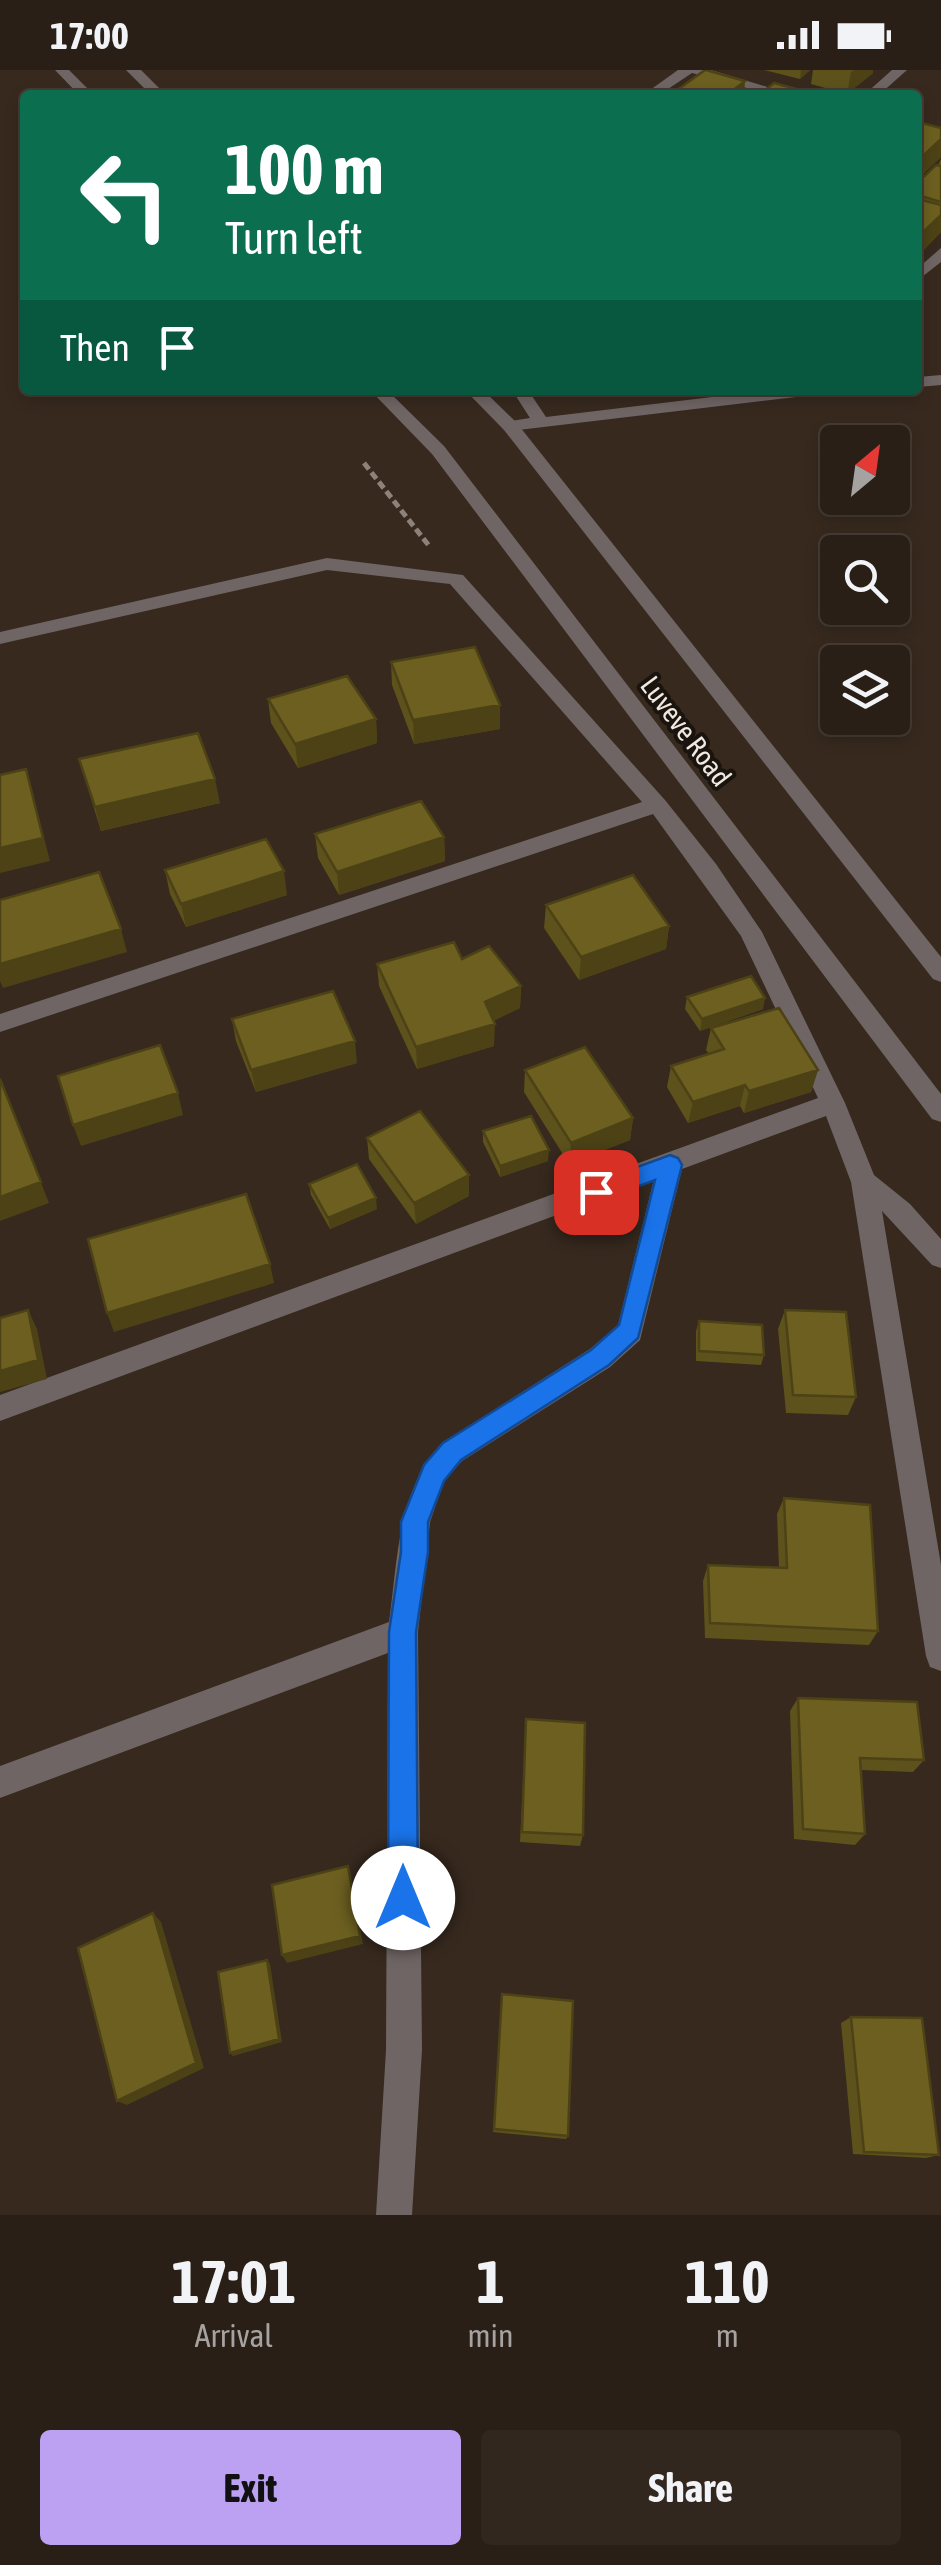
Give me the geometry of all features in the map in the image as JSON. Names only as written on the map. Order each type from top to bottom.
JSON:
[{"type":"street","points":[[62,70],[82,90]]},
{"type":"street","points":[[132,70],[154,90]]},
{"type":"street","points":[[657,90],[686,70]]},
{"type":"street","points":[[696,70],[770,90]]},
{"type":"street","points":[[877,90],[900,70]]},
{"type":"street","points":[[922,272],[941,253]]},
{"type":"street","name":"Luveve Road","points":[[383,395],[438,450],[941,1112]]},
{"type":"street","name":"Luveve Road","points":[[477,395],[510,426],[941,973]]},
{"type":"street","points":[[523,395],[541,422]]},
{"type":"street","points":[[510,426],[766,395]]},
{"type":"street","points":[[0,638],[328,564],[456,579],[657,804],[751,932],[833,1103],[864,1182],[941,1656]]},
{"type":"street","points":[[0,1023],[657,804]]},
{"type":"street","points":[[0,1408],[833,1103]]},
{"type":"street","points":[[394,2215],[404,2050],[402,1632],[414,1552],[414,1522],[434,1474],[452,1452],[600,1358],[630,1331],[670,1165]]},
{"type":"street","points":[[864,1182],[901,1212],[941,1258]]},
{"type":"street","points":[[0,1782],[402,1632]]},
{"type":"path","points":[[364,463],[456,579]]},
{"type":"building","points":[[705,70],[745,81],[733,90],[677,90]]},
{"type":"building","points":[[774,83],[801,90],[765,90]]},
{"type":"building","points":[[922,123],[941,128],[941,139],[922,157]]},
{"type":"building","points":[[936,165],[941,166],[941,202],[922,196],[922,178]]},
{"type":"building","points":[[922,200],[941,205],[941,215],[922,233]]},
{"type":"building","points":[[475,647],[500,705],[413,720],[391,662]]},
{"type":"building","points":[[347,676],[376,719],[295,744],[268,699]]},
{"type":"building","points":[[198,733],[215,779],[95,807],[79,759]]},
{"type":"building","points":[[26,769],[43,838],[0,848],[0,775]]},
{"type":"building","points":[[421,801],[444,837],[337,872],[315,834]]},
{"type":"building","points":[[266,839],[284,871],[181,904],[165,870]]},
{"type":"building","points":[[99,872],[121,929],[0,964],[0,900]]},
{"type":"building","points":[[633,875],[669,926],[581,957],[546,905]]},
{"type":"building","points":[[454,942],[462,959],[489,946],[521,986],[485,1002],[495,1024],[416,1047],[377,964]]},
{"type":"building","points":[[751,976],[765,998],[702,1019],[687,997]]},
{"type":"building","points":[[333,991],[355,1041],[251,1070],[232,1019]]},
{"type":"building","points":[[779,1008],[818,1070],[749,1091],[745,1085],[693,1102],[671,1066],[724,1049],[711,1028]]},
{"type":"building","points":[[160,1045],[178,1093],[73,1125],[58,1076]]},
{"type":"building","points":[[585,1047],[633,1118],[571,1143],[525,1070]]},
{"type":"building","points":[[0,1079],[41,1182],[0,1197]]},
{"type":"building","points":[[420,1111],[469,1175],[414,1203],[367,1138]]},
{"type":"building","points":[[531,1116],[549,1150],[500,1166],[483,1131]]},
{"type":"building","points":[[357,1164],[376,1198],[328,1218],[309,1184]]},
{"type":"building","points":[[246,1194],[270,1264],[107,1313],[88,1239]]},
{"type":"building","points":[[28,1310],[38,1360],[0,1371],[0,1318]]},
{"type":"building","points":[[785,1310],[846,1312],[856,1397],[793,1395]]},
{"type":"building","points":[[699,1321],[762,1325],[764,1355],[699,1351]]},
{"type":"building","points":[[784,1498],[870,1505],[878,1631],[710,1623],[708,1565],[787,1568]]},
{"type":"building","points":[[798,1698],[917,1702],[924,1760],[860,1758],[865,1834],[803,1829]]},
{"type":"building","points":[[526,1719],[585,1723],[583,1835],[522,1832]]},
{"type":"building","points":[[348,1866],[360,1936],[282,1955],[272,1885]]},
{"type":"building","points":[[153,1913],[196,2063],[117,2101],[78,1948]]},
{"type":"building","points":[[267,1960],[279,2039],[230,2053],[218,1972]]},
{"type":"building","points":[[502,1994],[573,2001],[568,2136],[494,2129]]},
{"type":"building","points":[[851,2017],[922,2018],[939,2155],[864,2152]]},
{"type":"route","points":[[403,1898],[402,1632],[414,1552],[414,1522],[422,1496],[452,1452],[600,1358],[630,1331],[670,1165],[596,1192]]}]
